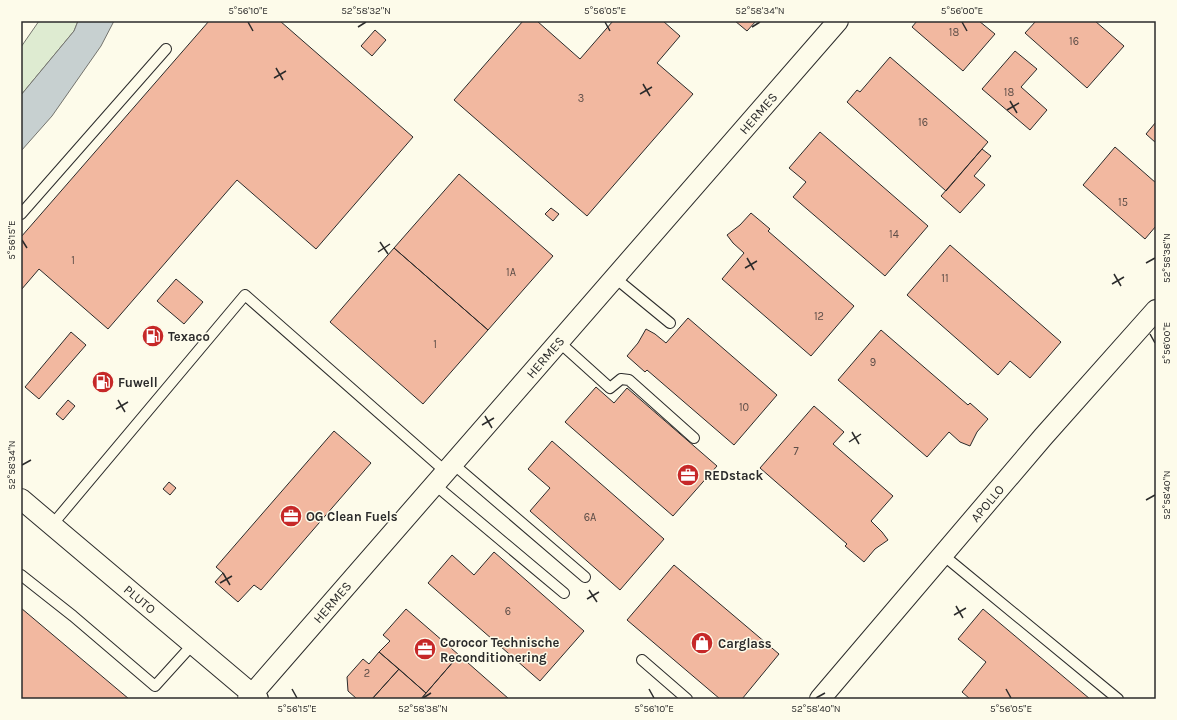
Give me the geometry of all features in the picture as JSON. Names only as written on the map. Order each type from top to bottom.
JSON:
[{"type":"street","name":"HERMES","points":[[253,697],[444,473],[838,21]]},
{"type":"street","name":"APOLLO","points":[[820,699],[1043,437],[1156,310]]},
{"type":"street","name":"PLUTO","points":[[21,499],[193,644],[253,697]]},
{"type":"lane","points":[[21,214],[166,49]]},
{"type":"lane","points":[[614,277],[670,323]]},
{"type":"lane","points":[[52,525],[245,295],[444,473],[564,593]]},
{"type":"lane","points":[[558,342],[610,388],[621,379],[629,380],[694,438]]},
{"type":"lane","points":[[444,473],[585,577]]},
{"type":"lane","points":[[943,555],[1118,699]]},
{"type":"lane","points":[[21,575],[73,616],[155,686],[193,644]]},
{"type":"lane","points":[[642,660],[687,699]]},
{"type":"green space","points":[[39,21],[78,21],[74,31],[21,95],[21,47]]},
{"type":"shaded area","points":[[78,21],[114,21],[101,46],[52,116],[21,151],[21,95],[74,31]]},
{"type":"building","points":[[209,21],[280,21],[413,137],[316,249],[237,180],[108,329],[39,269],[21,290],[21,237]]},
{"type":"building","points":[[523,21],[537,21],[580,59],[613,21],[663,21],[680,36],[657,63],[693,94],[587,216],[454,100]]},
{"type":"building","points":[[735,21],[756,21],[747,31]]},
{"type":"building","points":[[917,21],[979,21],[995,34],[963,71],[912,27]]},
{"type":"building","points":[[1036,21],[1095,21],[1124,46],[1087,88],[1025,33]]},
{"type":"building","points":[[375,30],[386,40],[372,56],[361,46]]},
{"type":"building","points":[[1015,51],[1037,69],[1021,87],[1047,110],[1030,130],[982,89]]},
{"type":"building","points":[[890,57],[988,142],[946,191],[847,102],[857,90],[860,92]]},
{"type":"building","points":[[1156,122],[1156,143],[1146,134]]},
{"type":"building","points":[[820,132],[928,226],[885,276],[793,197],[806,182],[789,168]]},
{"type":"building","points":[[1115,147],[1156,183],[1156,226],[1145,239],[1083,185]]},
{"type":"building","points":[[982,149],[991,156],[974,176],[985,185],[960,213],[941,196]]},
{"type":"building","points":[[459,174],[553,256],[488,330],[394,248]]},
{"type":"building","points":[[551,208],[559,214],[553,221],[545,214]]},
{"type":"building","points":[[751,213],[770,229],[768,231],[854,306],[811,356],[722,279],[744,253],[727,235],[740,225]]},
{"type":"building","points":[[950,245],[1061,342],[1030,378],[1010,361],[998,375],[907,295]]},
{"type":"building","points":[[394,248],[488,330],[423,404],[330,322]]},
{"type":"building","points":[[176,279],[203,302],[184,324],[157,301]]},
{"type":"building","points":[[688,318],[777,395],[734,445],[647,370],[645,372],[627,356],[638,343],[646,329],[666,343]]},
{"type":"building","points":[[881,330],[968,405],[970,403],[988,419],[977,432],[970,446],[960,442],[949,432],[927,457],[838,380]]},
{"type":"building","points":[[71,332],[86,345],[39,399],[25,387]]},
{"type":"building","points":[[596,387],[614,403],[627,388],[717,466],[673,516],[565,422]]},
{"type":"building","points":[[68,400],[75,406],[63,420],[56,414]]},
{"type":"building","points":[[814,406],[844,432],[833,444],[893,496],[871,521],[888,540],[875,549],[864,562],[845,546],[847,544],[760,468]]},
{"type":"building","points":[[334,431],[371,463],[261,590],[254,585],[238,602],[215,582],[223,573],[216,567]]},
{"type":"building","points":[[552,441],[664,539],[620,590],[530,511],[550,488],[528,469]]},
{"type":"building","points":[[169,482],[176,488],[170,495],[163,489]]},
{"type":"building","points":[[494,552],[584,631],[540,681],[428,583],[452,555],[474,575]]},
{"type":"building","points":[[674,565],[779,654],[742,699],[720,699],[627,620]]},
{"type":"building","points":[[21,608],[129,699],[21,699]]},
{"type":"building","points":[[406,609],[459,655],[426,693],[379,652],[390,641],[383,635]]},
{"type":"building","points":[[983,609],[1090,699],[970,699],[962,692],[986,662],[958,639]]},
{"type":"building","points":[[379,652],[399,669],[372,699],[357,699],[348,691],[347,677],[363,659],[369,664]]},
{"type":"building","points":[[459,655],[509,699],[421,699]]},
{"type":"building","points":[[399,669],[426,693],[421,699],[372,699]]},
{"type":"place","name":"Texaco","points":[[153,336]]},
{"type":"place","name":"Fuwell","points":[[103,382]]},
{"type":"place","name":"REDstack","points":[[688,475]]},
{"type":"place","name":"OG Clean Fuels","points":[[291,516]]},
{"type":"place","name":"Carglass","points":[[702,643]]},
{"type":"place","name":"Corocor Technische Reconditionering","points":[[425,649]]}]
